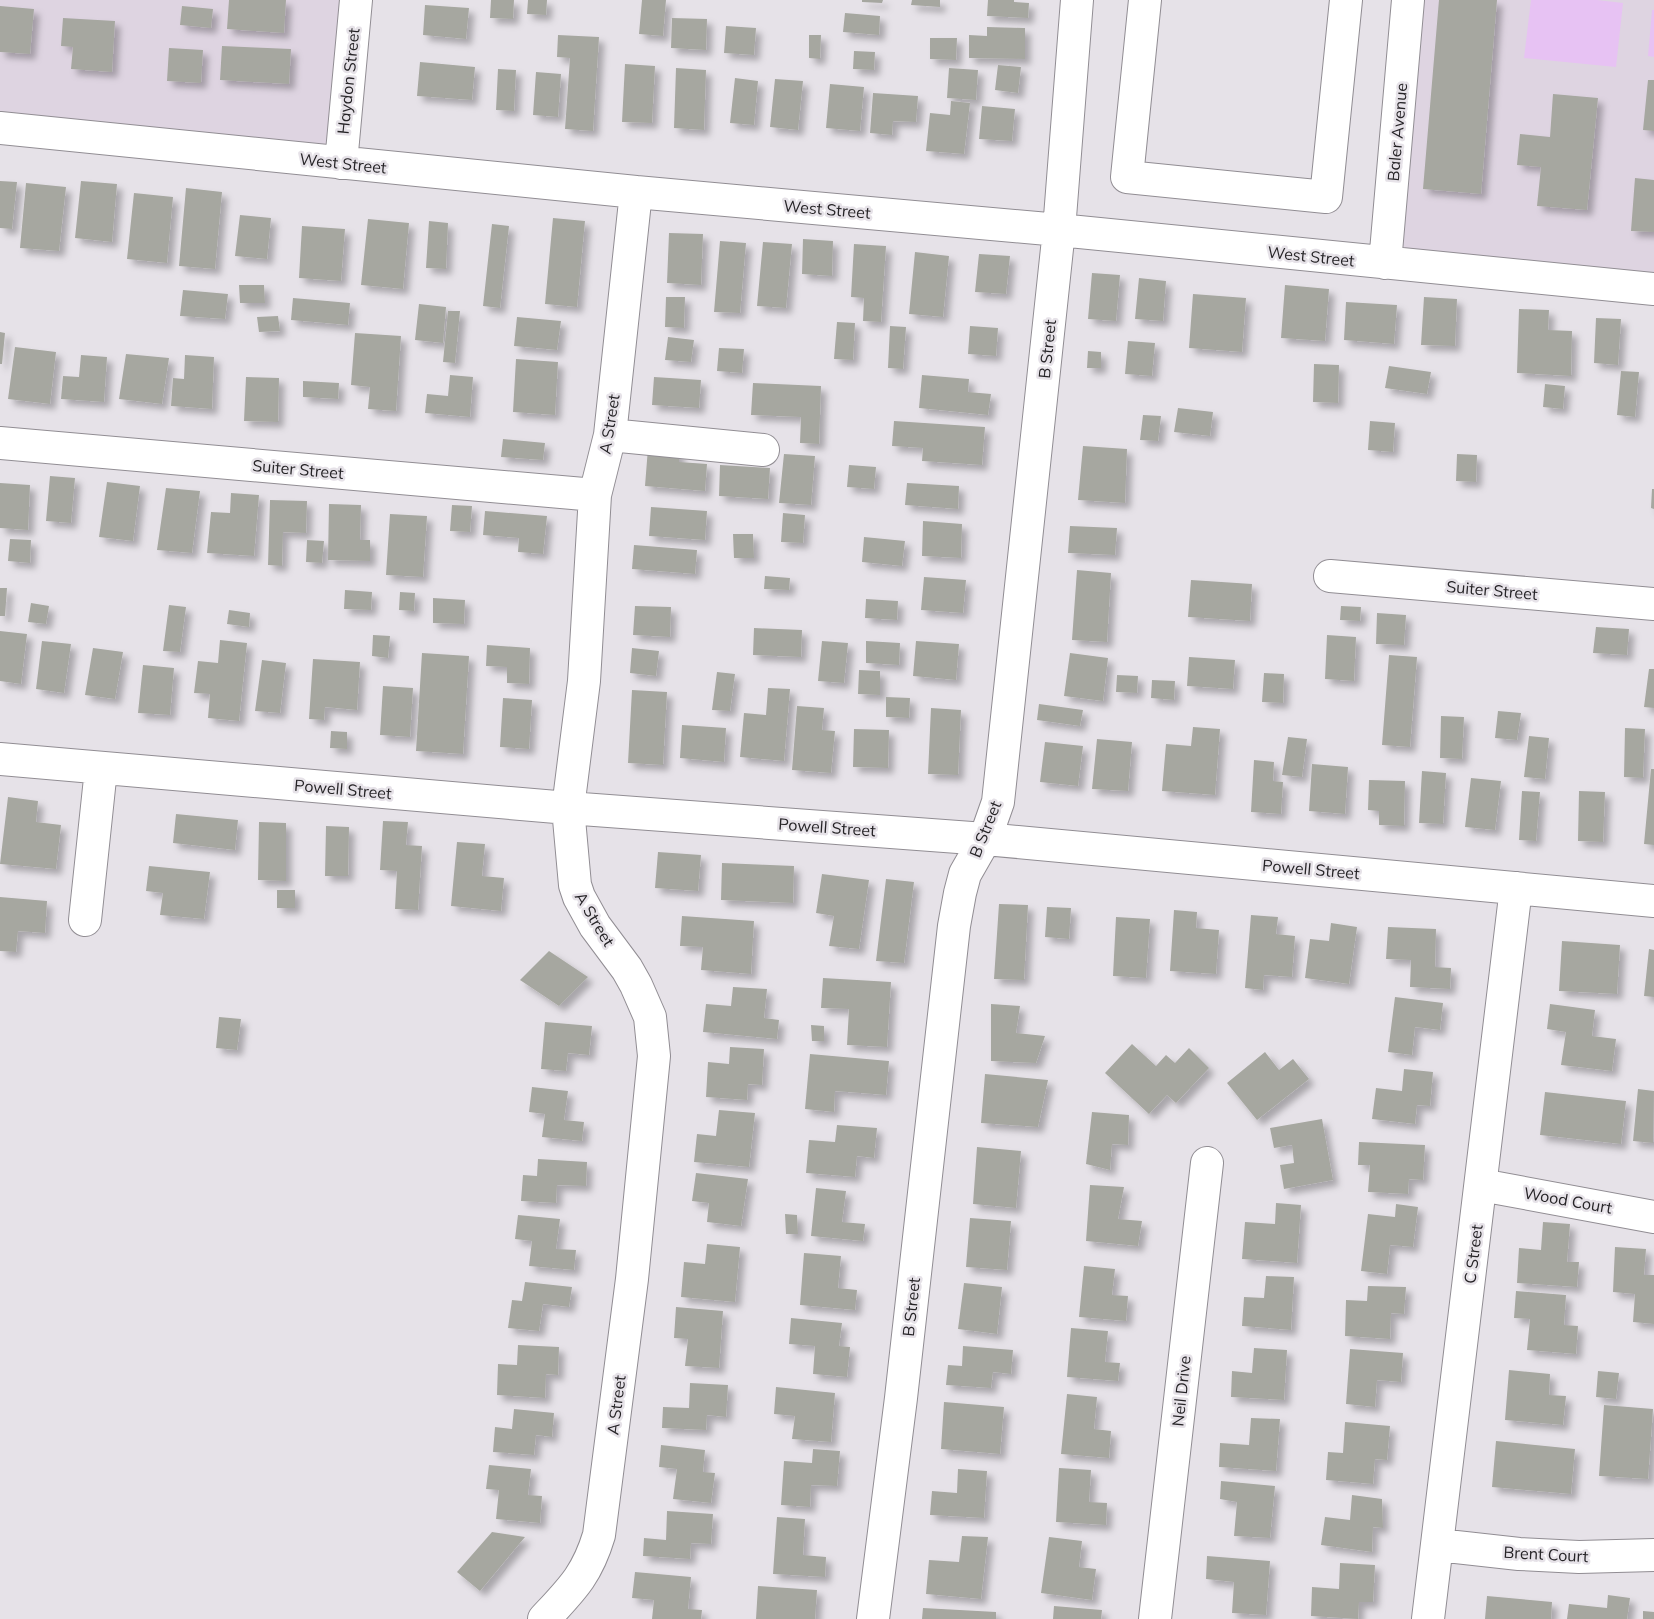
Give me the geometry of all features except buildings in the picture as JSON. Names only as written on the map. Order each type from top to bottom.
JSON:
[{"type":"street","name":"Haydon Street","points":[[340,163],[356,0]]},
{"type":"street","name":"B Street","points":[[873,1619],[901,1398],[954,926],[965,874],[985,839],[998,802],[1059,230],[1077,0]]},
{"type":"street","points":[[1145,0],[1126,177],[1326,197],[1346,0]]},
{"type":"street","name":"Baler Avenue","points":[[1386,263],[1408,0]]},
{"type":"street","name":"West Street","points":[[0,128],[636,192],[1059,230],[1654,289]]},
{"type":"street","name":"A Street","points":[[544,1619],[576,1584],[591,1560],[599,1534],[632,1279],[654,1056],[650,1017],[636,986],[627,969],[595,926],[579,897],[575,885],[568,808],[584,681],[595,495],[610,435],[636,192]]},
{"type":"street","points":[[610,435],[763,450]]},
{"type":"street","name":"Suiter Street","points":[[0,443],[595,495]]},
{"type":"street","name":"Suiter Street","points":[[1330,576],[1654,604]]},
{"type":"street","name":"Powell Street","points":[[0,759],[568,808],[985,839],[1654,901]]},
{"type":"street","points":[[85,920],[101,769]]},
{"type":"street","name":"C Street","points":[[1428,1619],[1516,888]]},
{"type":"street","name":"Neil Drive","points":[[1155,1619],[1207,1163]]},
{"type":"street","name":"Wood Court","points":[[1481,1185],[1654,1217]]},
{"type":"street","name":"Brent Court","points":[[1438,1545],[1549,1555],[1654,1555]]},
{"type":"shaded area","points":[[0,0],[356,0],[341,163],[0,128]]},
{"type":"shaded area","points":[[1414,0],[1654,0],[1654,285],[1394,260]]},
{"type":"shaded area","points":[[1531,0],[1597,0],[1623,3],[1616,67],[1524,58]]},
{"type":"shaded area","points":[[1652,10],[1654,10],[1654,57],[1648,56]]}]
